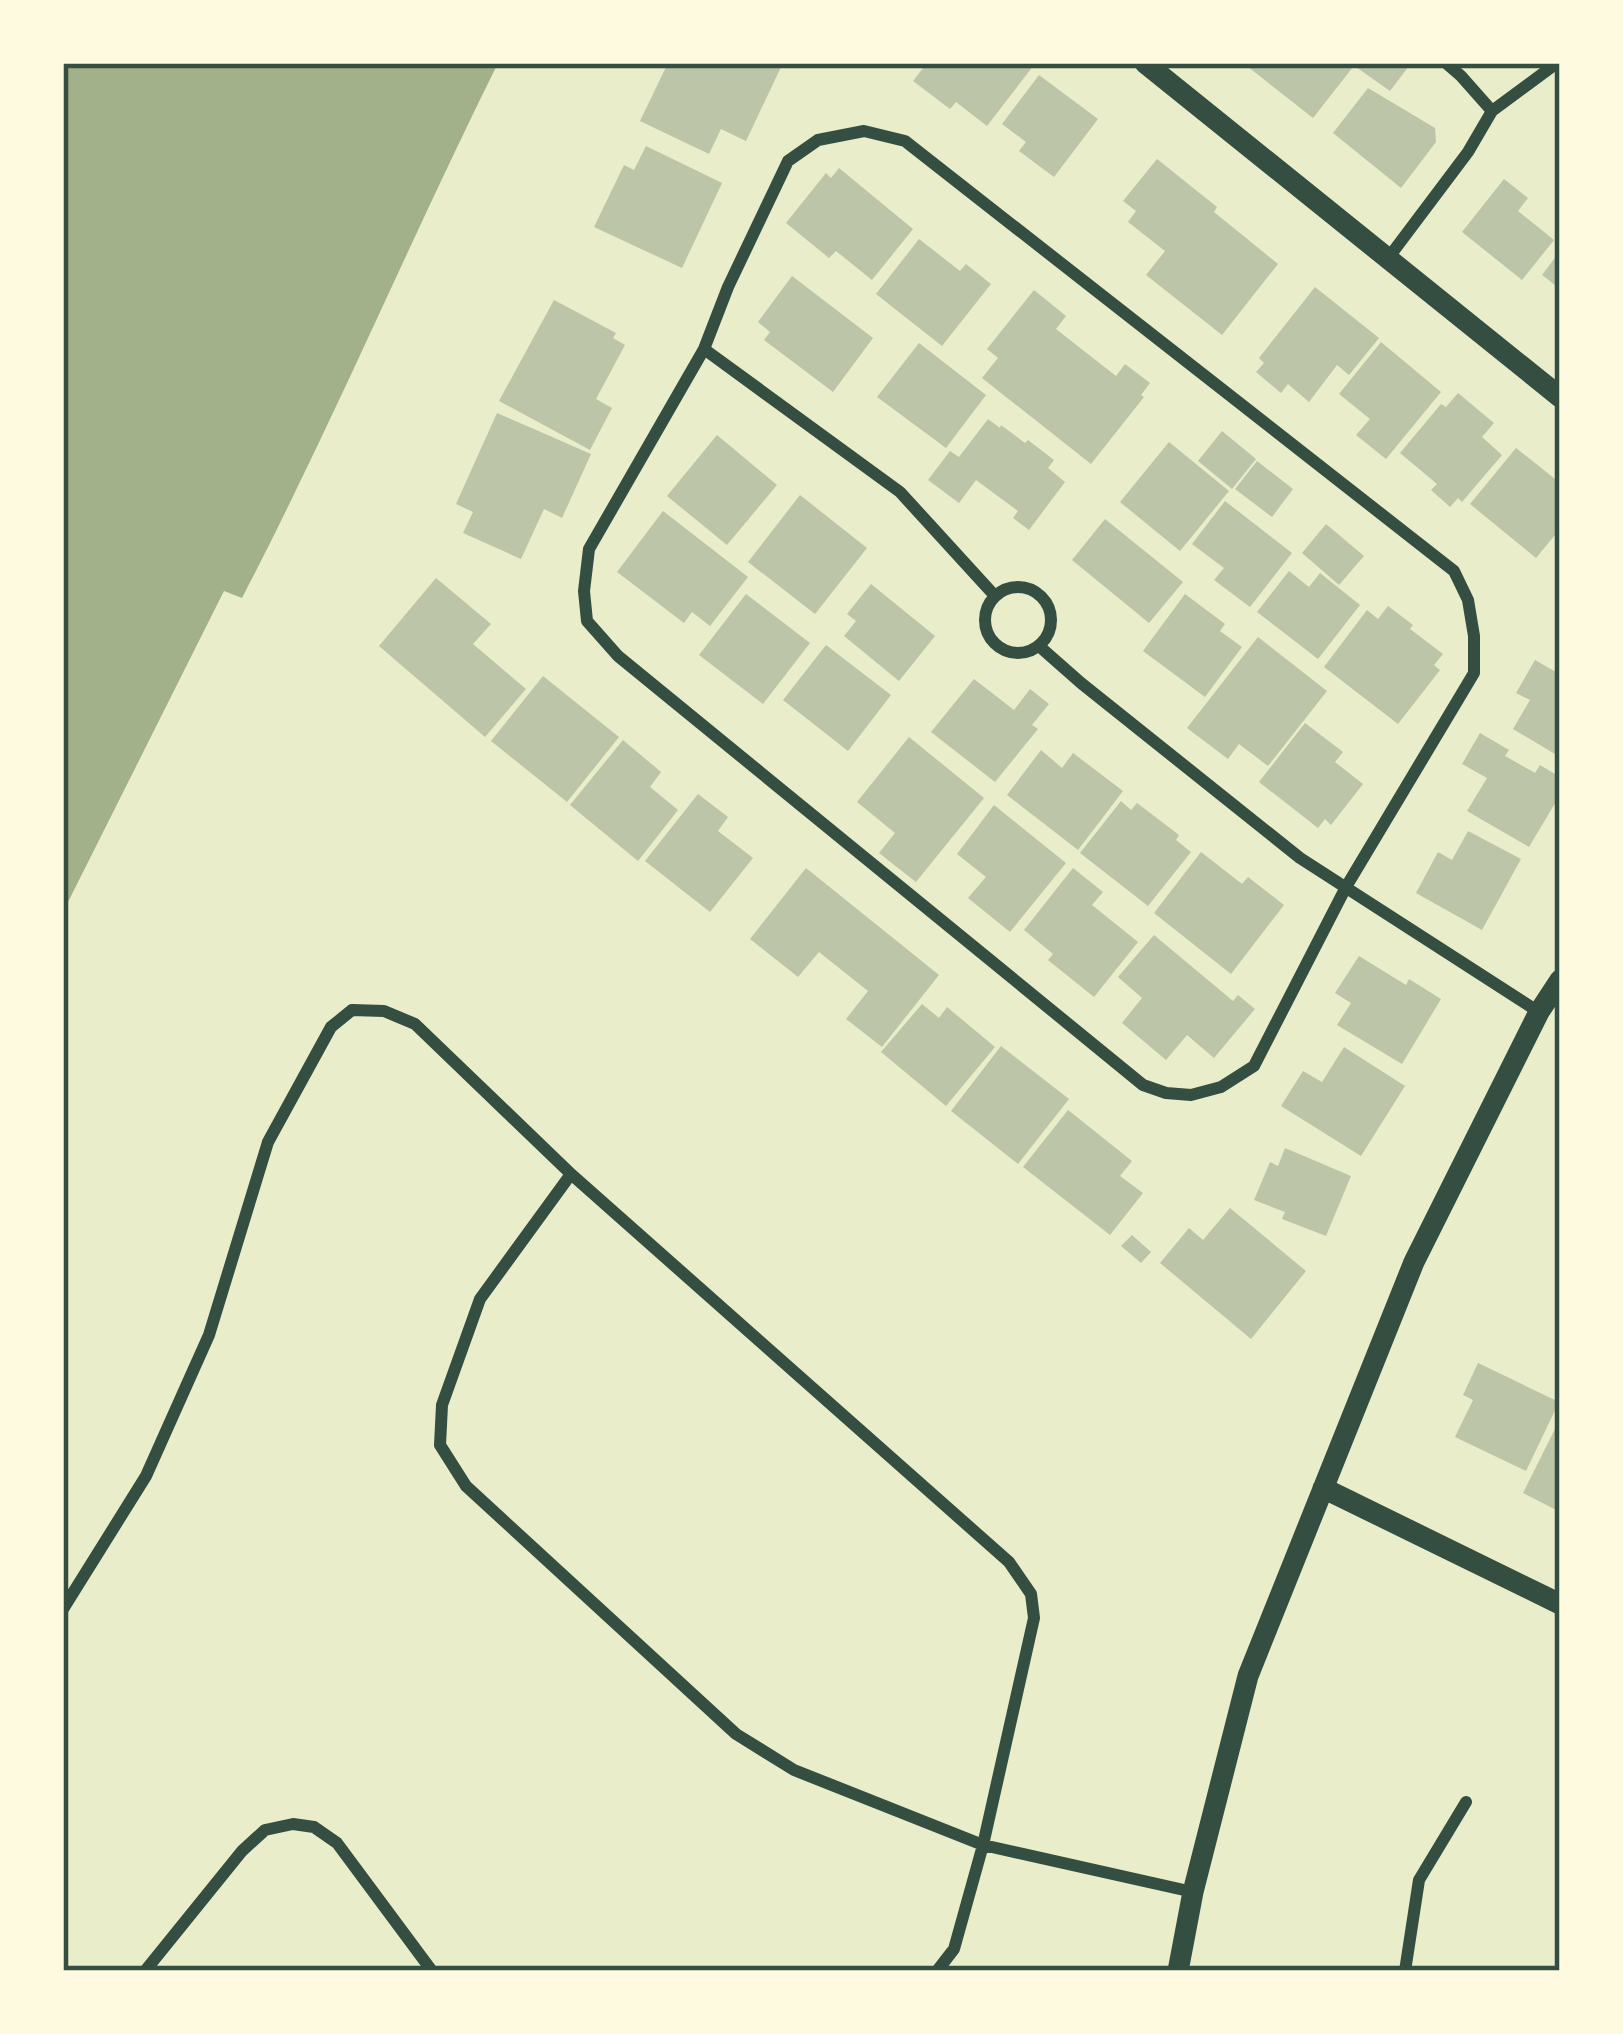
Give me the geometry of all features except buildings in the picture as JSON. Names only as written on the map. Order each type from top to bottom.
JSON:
[{"type":"street","points":[[1145,63],[1560,397]]},
{"type":"street","points":[[1446,63],[1492,111]]},
{"type":"street","points":[[1389,257],[1468,152],[1492,111],[1557,63]]},
{"type":"street","points":[[864,131],[905,141],[1454,571],[1468,600],[1474,673],[1346,887],[1255,1066],[1221,1087],[1191,1095],[1143,1085],[618,656],[587,621],[584,592],[589,549],[704,349],[728,286],[788,161],[818,140],[864,131]]},
{"type":"street","points":[[704,349],[900,492],[995,596]]},
{"type":"street","points":[[1009,588],[1023,588],[1037,593],[1047,604],[1051,619],[1040,646],[1012,653],[998,648],[988,637],[986,607],[995,596],[1009,588]]},
{"type":"street","points":[[1040,646],[1300,858],[1539,1012]]},
{"type":"street","points":[[1178,1971],[1247,1676],[1414,1262],[1539,1012],[1560,980]]},
{"type":"street","points":[[63,1610],[146,1476],[208,1335],[268,1142],[331,1027],[352,1010],[384,1011],[415,1024],[571,1174],[1010,1562],[1031,1594],[1034,1618],[983,1845],[954,1949],[937,1971]]},
{"type":"street","points":[[571,1174],[480,1299],[442,1406],[440,1444],[466,1486],[736,1734],[794,1770],[983,1845],[1193,1892]]},
{"type":"street","points":[[1324,1488],[1560,1604]]},
{"type":"street","points":[[1405,1971],[1419,1880],[1466,1802]]},
{"type":"street","points":[[145,1971],[242,1851],[265,1830],[292,1824],[314,1827],[337,1843],[432,1971]]},
{"type":"shaded area","points":[[63,63],[498,63],[242,598],[224,591],[63,912]]}]
